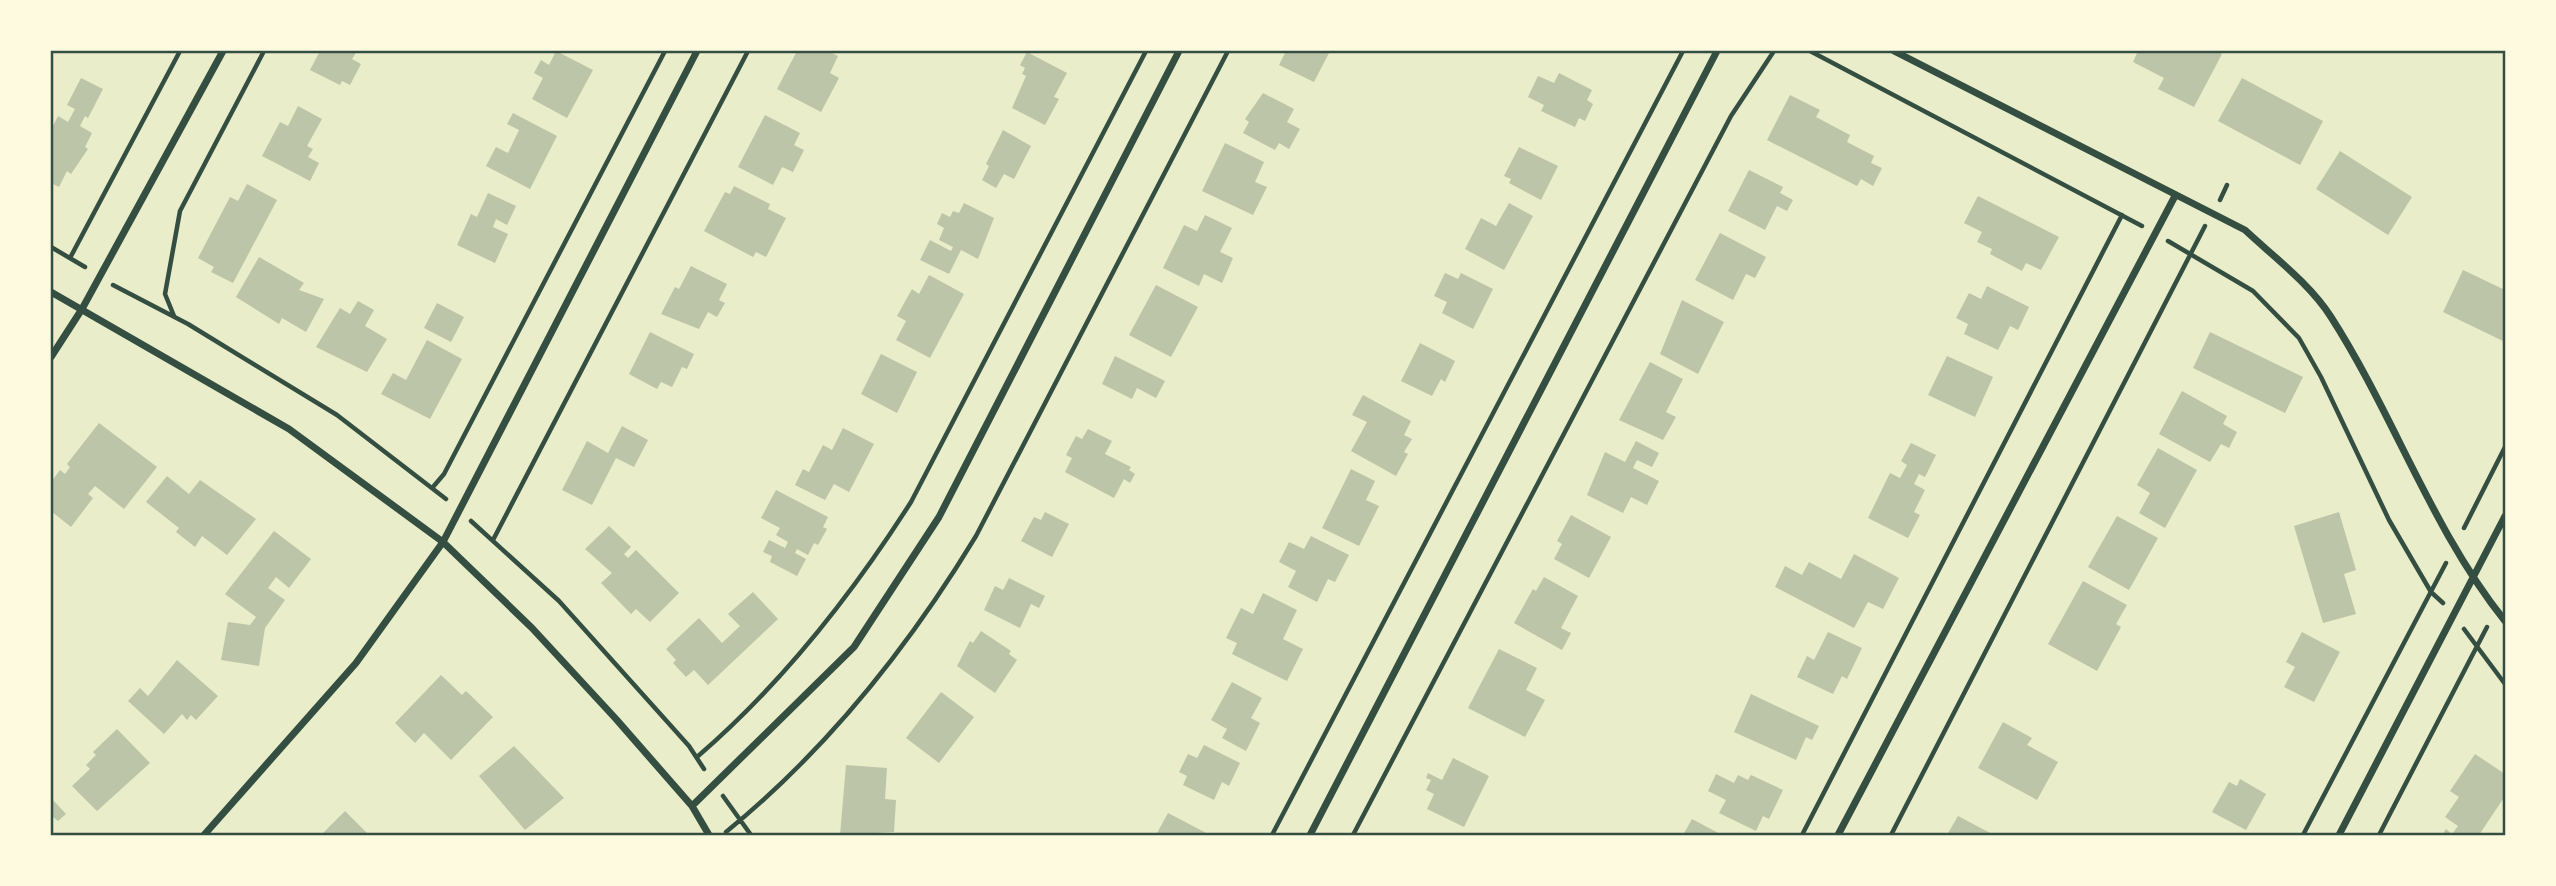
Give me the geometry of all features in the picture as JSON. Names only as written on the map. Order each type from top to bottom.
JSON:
[{"type":"street","points":[[51,357],[82,309],[223,51]]},
{"type":"street","points":[[204,835],[356,663],[443,542],[697,51]]},
{"type":"street","points":[[692,806],[854,648],[939,517],[1179,51]]},
{"type":"street","points":[[1310,835],[1717,51]]},
{"type":"street","points":[[1894,51],[2245,230],[2329,314],[2472,579],[2505,621]]},
{"type":"street","points":[[1838,835],[2175,196]]},
{"type":"street","points":[[51,292],[289,429],[443,542],[532,628],[692,806],[709,835]]},
{"type":"street","points":[[2339,835],[2505,516]]},
{"type":"path","points":[[70,258],[180,51]]},
{"type":"path","points":[[174,317],[164,294],[180,211],[264,51]]},
{"type":"path","points":[[433,487],[444,474],[665,51]]},
{"type":"path","points":[[492,541],[748,51]]},
{"type":"path","points":[[697,758],[730,729],[816,636],[872,564],[911,502],[1146,51]]},
{"type":"path","points":[[722,835],[862,701],[933,608],[976,536],[1228,51]]},
{"type":"path","points":[[1272,835],[1682,51]]},
{"type":"path","points":[[1353,835],[1731,116],[1774,51]]},
{"type":"path","points":[[1810,51],[2122,215],[2253,291],[2298,338],[2321,377],[2389,520],[2431,592],[2454,614],[2505,684]]},
{"type":"path","points":[[1891,835],[2190,253],[2228,185]]},
{"type":"path","points":[[1802,835],[2122,215]]},
{"type":"path","points":[[2303,835],[2505,447]]},
{"type":"path","points":[[2379,835],[2496,610]]},
{"type":"building","points":[[320,51],[357,51],[352,59],[361,64],[350,85],[342,81],[340,85],[310,70]]},
{"type":"building","points":[[556,51],[593,70],[567,118],[532,99],[543,78],[534,73],[541,60],[549,65]]},
{"type":"building","points":[[797,51],[828,51],[838,56],[830,73],[839,78],[821,112],[777,89]]},
{"type":"building","points":[[1286,51],[1330,51],[1314,82],[1279,65]]},
{"type":"building","points":[[2138,51],[2215,51],[2222,54],[2194,107],[2158,89],[2164,78],[2133,62]]},
{"type":"building","points":[[1027,52],[1067,73],[1054,97],[1059,99],[1045,125],[1012,108],[1026,76],[1022,74],[1025,68],[1020,65]]},
{"type":"building","points":[[1559,73],[1592,90],[1587,100],[1593,104],[1585,121],[1579,118],[1575,127],[1541,111],[1544,105],[1528,97],[1538,76],[1554,83]]},
{"type":"building","points":[[81,78],[103,89],[88,118],[85,116],[80,126],[92,133],[85,147],[88,149],[71,174],[67,171],[59,187],[51,183],[51,130],[58,116],[68,122],[75,109],[67,105]]},
{"type":"building","points":[[2242,78],[2323,121],[2300,165],[2218,121]]},
{"type":"building","points":[[1263,93],[1294,109],[1287,122],[1300,129],[1289,149],[1279,143],[1275,150],[1243,133],[1249,122],[1245,119]]},
{"type":"building","points":[[1790,95],[1820,110],[1816,117],[1850,135],[1847,142],[1874,156],[1871,163],[1882,168],[1873,186],[1861,179],[1857,186],[1767,140]]},
{"type":"building","points":[[298,106],[322,119],[307,146],[313,149],[308,157],[319,163],[310,181],[262,156],[280,122],[288,126]]},
{"type":"building","points":[[513,113],[557,136],[530,189],[486,166],[496,147],[508,153],[519,130],[507,124]]},
{"type":"building","points":[[765,115],[800,133],[794,145],[804,150],[793,172],[782,167],[773,185],[738,167]]},
{"type":"building","points":[[1003,130],[1031,146],[1014,179],[1004,174],[996,188],[982,180],[989,166],[986,164]]},
{"type":"building","points":[[1225,143],[1264,162],[1255,182],[1267,187],[1253,215],[1202,191]]},
{"type":"building","points":[[1519,147],[1558,166],[1541,200],[1509,183],[1511,179],[1504,176]]},
{"type":"building","points":[[2340,151],[2412,197],[2388,235],[2316,189]]},
{"type":"building","points":[[1749,170],[1783,187],[1780,193],[1793,200],[1787,211],[1777,206],[1765,230],[1728,211]]},
{"type":"building","points":[[247,184],[277,200],[233,283],[211,272],[214,267],[198,258],[230,197],[238,201]]},
{"type":"building","points":[[734,186],[770,204],[768,209],[786,218],[766,257],[756,252],[753,257],[704,231],[725,192],[730,194]]},
{"type":"building","points":[[488,193],[516,206],[507,225],[496,219],[493,227],[508,234],[495,263],[457,245],[471,214],[477,217]]},
{"type":"building","points":[[1978,196],[2059,237],[2041,270],[2026,263],[2022,271],[1990,254],[1992,249],[1977,242],[1982,232],[1964,223]]},
{"type":"building","points":[[964,203],[994,218],[978,259],[961,250],[949,274],[920,260],[930,240],[951,251],[953,247],[939,240],[944,228],[937,224],[942,213],[950,217],[953,211],[959,213]]},
{"type":"building","points":[[1509,203],[1533,216],[1504,270],[1465,249],[1481,218],[1496,226]]},
{"type":"building","points":[[1205,215],[1232,228],[1220,252],[1233,258],[1222,283],[1204,274],[1199,286],[1163,268],[1184,225],[1197,231]]},
{"type":"building","points":[[1720,233],[1766,257],[1755,278],[1746,274],[1733,300],[1695,280]]},
{"type":"building","points":[[259,257],[304,283],[299,290],[324,299],[306,332],[282,318],[279,324],[236,297]]},
{"type":"building","points":[[691,266],[727,284],[719,300],[725,303],[717,317],[708,312],[699,329],[661,314],[675,287],[679,289]]},
{"type":"building","points":[[2463,270],[2505,290],[2505,342],[2443,312]]},
{"type":"building","points":[[1445,273],[1458,279],[1461,273],[1493,289],[1473,329],[1442,313],[1447,302],[1434,296]]},
{"type":"building","points":[[929,275],[964,294],[930,358],[896,340],[906,321],[897,316],[912,289],[919,294]]},
{"type":"building","points":[[1156,285],[1198,307],[1171,357],[1129,335]]},
{"type":"building","points":[[1987,286],[2029,307],[2018,330],[2010,326],[1998,350],[1964,334],[1968,324],[1956,318],[1969,293],[1981,299]]},
{"type":"building","points":[[1682,300],[1724,322],[1698,374],[1660,354]]},
{"type":"building","points":[[358,301],[374,310],[365,326],[387,339],[367,372],[316,347],[340,308],[350,314]]},
{"type":"building","points":[[437,303],[464,317],[451,342],[424,328]]},
{"type":"building","points":[[650,332],[694,354],[687,369],[682,367],[672,387],[661,382],[657,389],[629,374]]},
{"type":"building","points":[[2210,332],[2303,377],[2285,413],[2193,368]]},
{"type":"building","points":[[427,340],[462,359],[430,419],[381,394],[393,373],[406,380]]},
{"type":"building","points":[[1420,343],[1455,361],[1445,382],[1441,379],[1432,396],[1401,381]]},
{"type":"building","points":[[881,354],[917,372],[897,413],[861,394]]},
{"type":"building","points":[[1115,356],[1165,381],[1156,398],[1137,388],[1132,399],[1102,384]]},
{"type":"building","points":[[1947,356],[1993,377],[1975,417],[1928,395]]},
{"type":"building","points":[[1650,362],[1683,379],[1666,412],[1676,417],[1663,440],[1619,420]]},
{"type":"building","points":[[2182,391],[2227,416],[2223,424],[2237,432],[2229,448],[2221,444],[2210,462],[2159,434]]},
{"type":"building","points":[[1363,395],[1411,421],[1404,435],[1412,439],[1404,452],[1408,454],[1396,476],[1351,451],[1367,422],[1352,415]]},
{"type":"building","points":[[99,423],[157,467],[124,509],[95,486],[88,494],[93,498],[71,527],[51,511],[51,482],[60,470],[65,474],[70,467],[67,464]]},
{"type":"building","points":[[622,426],[648,440],[634,467],[616,458],[592,505],[562,490],[587,441],[608,453]]},
{"type":"building","points":[[843,428],[874,444],[849,492],[834,484],[825,500],[795,485],[803,469],[809,472],[823,445],[832,450]]},
{"type":"building","points":[[1088,429],[1112,441],[1105,454],[1131,467],[1129,470],[1135,474],[1130,483],[1124,479],[1114,498],[1065,472],[1072,458],[1066,455],[1076,436],[1082,439]]},
{"type":"building","points":[[1636,441],[1659,453],[1652,467],[1637,460],[1633,468],[1659,481],[1647,505],[1631,497],[1623,513],[1587,495],[1605,452],[1625,462]]},
{"type":"building","points":[[1911,443],[1936,455],[1925,477],[1919,474],[1914,484],[1925,490],[1914,512],[1920,515],[1908,538],[1868,518],[1890,473],[1900,478],[1907,465],[1901,461]]},
{"type":"building","points":[[2158,448],[2197,470],[2165,528],[2139,513],[2150,493],[2137,485]]},
{"type":"building","points":[[1351,469],[1375,481],[1366,500],[1379,506],[1359,546],[1322,528]]},
{"type":"building","points":[[167,476],[189,494],[200,480],[256,519],[227,555],[202,536],[195,547],[176,532],[179,528],[146,502]]},
{"type":"building","points":[[776,490],[828,517],[823,527],[827,529],[818,545],[814,543],[808,555],[797,549],[795,553],[806,559],[797,576],[770,562],[772,556],[763,552],[769,540],[785,548],[788,542],[776,535],[780,528],[761,518]]},
{"type":"building","points":[[1045,512],[1069,524],[1052,557],[1021,541],[1034,517],[1041,520]]},
{"type":"building","points":[[2339,512],[2356,570],[2344,574],[2356,614],[2323,623],[2294,526]]},
{"type":"building","points":[[1571,515],[1611,537],[1589,578],[1554,559],[1562,544],[1557,541]]},
{"type":"building","points":[[2117,516],[2158,538],[2129,590],[2088,567]]},
{"type":"building","points":[[609,526],[631,547],[624,554],[628,558],[636,550],[679,593],[650,622],[636,609],[631,614],[601,583],[612,573],[585,549]]},
{"type":"building","points":[[274,531],[311,559],[289,588],[276,577],[268,588],[285,600],[265,628],[259,666],[221,660],[228,622],[250,625],[256,617],[225,594]]},
{"type":"building","points":[[1311,536],[1349,555],[1335,582],[1328,579],[1317,602],[1288,587],[1296,571],[1279,562],[1289,542],[1304,549]]},
{"type":"building","points":[[1854,554],[1899,578],[1883,609],[1868,602],[1854,628],[1775,587],[1785,566],[1802,575],[1809,562],[1841,579]]},
{"type":"building","points":[[1544,577],[1578,596],[1561,628],[1571,633],[1562,650],[1514,623],[1533,589],[1536,591]]},
{"type":"building","points":[[1009,578],[1045,596],[1039,608],[1031,604],[1020,628],[984,610],[995,586],[1003,590]]},
{"type":"building","points":[[2083,581],[2127,605],[2116,624],[2121,627],[2097,671],[2048,644]]},
{"type":"building","points":[[753,592],[778,619],[708,685],[694,670],[686,677],[673,663],[676,660],[666,649],[699,618],[722,643],[740,626],[728,614]]},
{"type":"building","points":[[1263,593],[1297,610],[1283,639],[1303,649],[1287,681],[1232,654],[1237,643],[1226,638],[1241,608],[1253,614]]},
{"type":"building","points":[[981,631],[1011,651],[1009,654],[1017,660],[995,693],[957,666],[970,641],[973,643]]},
{"type":"building","points":[[1828,632],[1862,648],[1847,679],[1842,676],[1833,694],[1797,677],[1807,656],[1814,660]]},
{"type":"building","points":[[2302,632],[2340,652],[2314,702],[2284,687],[2295,667],[2286,662]]},
{"type":"building","points":[[1499,649],[1537,668],[1526,690],[1545,700],[1525,737],[1468,708]]},
{"type":"building","points":[[177,660],[218,696],[196,720],[191,715],[187,720],[182,714],[164,734],[128,701],[140,688],[148,696]]},
{"type":"building","points":[[441,675],[462,695],[466,691],[493,717],[451,760],[424,733],[415,743],[395,723]]},
{"type":"building","points":[[1232,682],[1262,698],[1251,718],[1260,723],[1246,751],[1222,738],[1227,729],[1211,720]]},
{"type":"building","points":[[941,692],[974,717],[939,763],[906,738]]},
{"type":"building","points":[[1751,694],[1819,726],[1812,740],[1806,737],[1796,760],[1734,732]]},
{"type":"building","points":[[2003,722],[2032,738],[2027,745],[2058,762],[2037,800],[1978,768]]},
{"type":"building","points":[[117,729],[150,763],[97,811],[72,786],[90,769],[86,765],[96,755],[93,752]]},
{"type":"building","points":[[1204,745],[1240,763],[1229,786],[1222,782],[1214,800],[1183,785],[1187,776],[1179,772],[1188,754],[1197,758]]},
{"type":"building","points":[[514,746],[564,798],[525,830],[479,776]]},
{"type":"building","points":[[2475,754],[2505,774],[2505,796],[2479,835],[2442,835],[2446,829],[2452,834],[2458,826],[2445,817],[2459,797],[2450,791]]},
{"type":"building","points":[[1453,758],[1489,776],[1464,827],[1427,809],[1434,794],[1426,790],[1431,780],[1426,778],[1428,773],[1442,780]]},
{"type":"building","points":[[846,765],[887,768],[885,799],[896,800],[894,832],[840,835]]},
{"type":"building","points":[[1716,774],[1734,783],[1738,775],[1748,780],[1751,775],[1783,790],[1769,819],[1763,816],[1756,831],[1719,813],[1726,800],[1708,791]]},
{"type":"building","points":[[2240,779],[2266,794],[2246,830],[2212,812],[2229,782],[2237,786]]},
{"type":"building","points":[[51,798],[66,814],[58,821],[53,817],[51,819]]},
{"type":"building","points":[[345,811],[369,835],[321,835]]},
{"type":"building","points":[[1168,813],[1210,835],[1156,835]]},
{"type":"building","points":[[1958,816],[1994,835],[1947,835]]},
{"type":"building","points":[[1692,819],[1722,835],[1683,835]]}]
